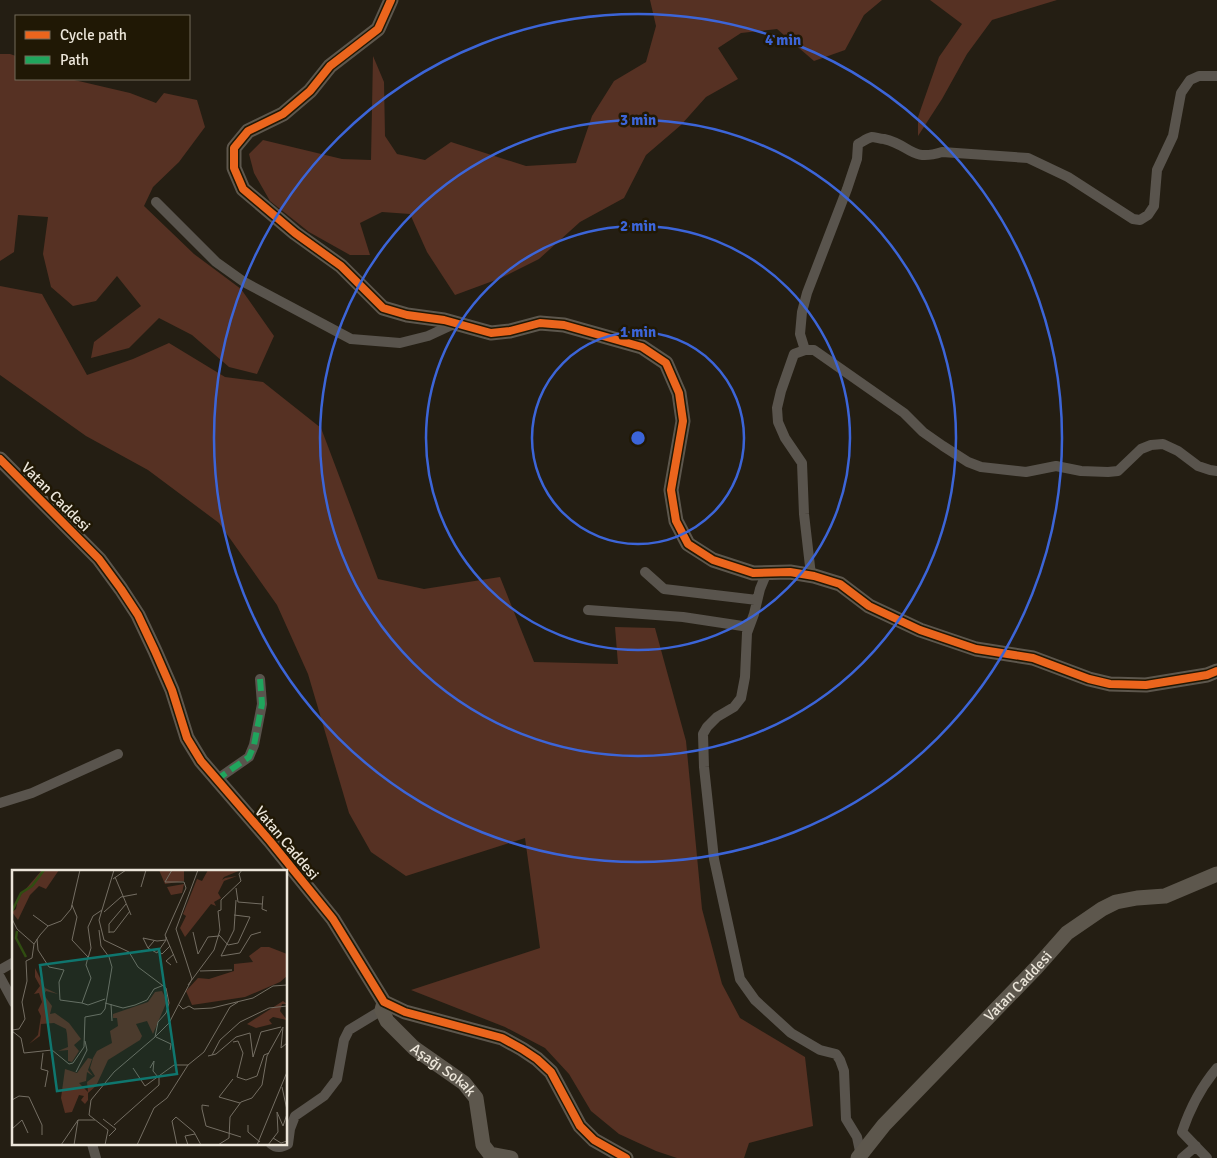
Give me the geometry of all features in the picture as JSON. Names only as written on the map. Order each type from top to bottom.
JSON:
[{"type":"street","points":[[391,0],[378,29],[330,66],[310,91],[283,114],[248,130],[234,148],[234,168],[243,188],[295,233],[341,266],[383,308],[407,315],[456,323],[491,333],[510,331],[540,323],[564,325],[642,347],[666,363],[679,393],[683,421],[672,490],[676,521],[688,544],[713,560],[753,572],[790,572],[811,575],[840,584],[869,606],[920,630],[976,649],[1033,658],[1090,679],[1110,684],[1146,685],[1207,675],[1217,671]]},
{"type":"street","points":[[805,350],[800,334],[802,312],[810,284],[847,189],[857,159],[858,144],[872,137],[899,144],[914,154],[922,156],[930,156],[942,152],[1028,158],[1068,177],[1134,219],[1140,220],[1148,215],[1154,206],[1157,170],[1173,136],[1181,93],[1190,80],[1199,76],[1217,76]]},
{"type":"street","points":[[156,202],[216,262],[244,282],[351,339],[400,343],[428,336],[456,323]]},
{"type":"street","points":[[811,575],[804,514],[802,463],[785,438],[778,422],[777,408],[789,363],[794,354],[805,350],[814,350],[904,413],[923,432],[968,462],[981,467],[1026,472],[1056,466],[1108,472],[1118,470],[1141,449],[1150,444],[1163,444],[1178,451],[1198,466],[1217,471]]},
{"type":"street","name":"Vatan Caddesi","points":[[0,459],[99,559],[130,602],[138,615],[172,690],[186,738],[216,780],[270,841],[333,920],[383,1006]]},
{"type":"street","points":[[645,572],[664,589],[757,600]]},
{"type":"street","points":[[767,572],[747,633],[745,678],[741,698],[734,707],[717,717],[703,734],[704,767],[714,859],[740,979],[755,1000],[791,1033],[820,1050],[836,1054],[844,1071],[846,1119],[857,1137],[859,1157]]},
{"type":"street","points":[[588,610],[684,617],[749,627]]},
{"type":"street","points":[[216,780],[249,757],[254,746],[262,704],[260,679]]},
{"type":"street","points":[[0,803],[32,793],[118,754]]},
{"type":"street","name":"Vatan Caddesi","points":[[859,1157],[884,1125],[1036,968],[1067,933],[1102,909],[1116,902],[1164,896],[1217,874]]},
{"type":"street","points":[[0,970],[12,963]]},
{"type":"street","points":[[1,982],[12,1000]]},
{"type":"street","points":[[288,1144],[290,1129],[296,1116],[324,1096],[337,1079],[344,1040],[349,1030],[383,1006],[502,1038],[522,1049],[551,1072],[580,1126],[594,1140],[626,1158]]},
{"type":"street","name":"Aşağı Sokak","points":[[383,1006],[387,1021],[414,1048],[464,1082],[476,1098],[483,1145],[490,1154],[512,1158]]},
{"type":"street","points":[[1207,1158],[1182,1132],[1188,1115],[1205,1083],[1217,1068]]},
{"type":"street","points":[[274,1146],[282,1147],[276,1158]]},
{"type":"street","points":[[1182,1158],[1196,1146]]},
{"type":"shaded area","points":[[650,0],[882,0],[864,15],[845,50],[814,61],[777,29],[741,33],[718,48],[738,79],[706,97],[681,125],[646,155],[624,198],[580,222],[539,259],[501,278],[455,295],[427,252],[410,214],[382,212],[360,223],[370,255],[350,255],[309,232],[270,201],[254,173],[249,154],[263,140],[342,159],[371,160],[373,56],[384,82],[385,136],[397,154],[425,160],[451,142],[526,166],[576,163],[592,116],[614,81],[646,62],[656,26]]},
{"type":"shaded area","points":[[930,0],[1057,0],[992,20],[967,54],[942,99],[918,136],[918,117],[939,57],[962,24]]},
{"type":"shaded area","points":[[0,54],[15,56],[15,80],[74,80],[130,93],[156,103],[164,93],[197,100],[205,127],[179,162],[153,187],[144,206],[194,254],[241,289],[274,336],[257,374],[229,367],[192,335],[159,318],[129,348],[91,358],[94,342],[141,306],[117,276],[96,301],[73,306],[51,287],[43,254],[48,217],[18,215],[14,252],[0,261]]},
{"type":"shaded area","points":[[0,286],[42,294],[87,375],[133,359],[169,343],[225,377],[263,382],[321,428],[378,579],[424,589],[500,577],[534,662],[618,664],[615,627],[655,628],[686,741],[702,909],[722,984],[740,1018],[805,1057],[813,1126],[749,1143],[744,1158],[677,1158],[656,1151],[619,1134],[591,1111],[569,1074],[545,1048],[505,1027],[411,990],[540,948],[525,838],[406,876],[371,852],[349,813],[308,674],[277,605],[219,523],[148,470],[86,436],[0,375]]},
{"type":"marked path","points":[[216,780],[249,757],[254,745],[262,704],[260,679]]},
{"type":"cycle path","points":[[391,0],[378,29],[330,66],[310,91],[283,114],[248,131],[234,148],[234,168],[243,189],[295,233],[341,266],[383,308],[407,315],[444,320],[491,333],[510,331],[540,323],[564,325],[642,347],[666,363],[679,393],[683,421],[671,490],[676,521],[688,544],[713,560],[753,573],[790,572],[814,576],[840,584],[869,606],[920,630],[976,649],[1033,658],[1089,679],[1110,684],[1146,685],[1207,675],[1217,671]]},
{"type":"cycle path","points":[[0,459],[99,559],[121,589],[138,615],[155,651],[172,690],[187,738],[201,761],[270,841],[333,919],[384,1002],[405,1012],[502,1038],[522,1049],[551,1072],[580,1126],[594,1140],[626,1158]]}]
